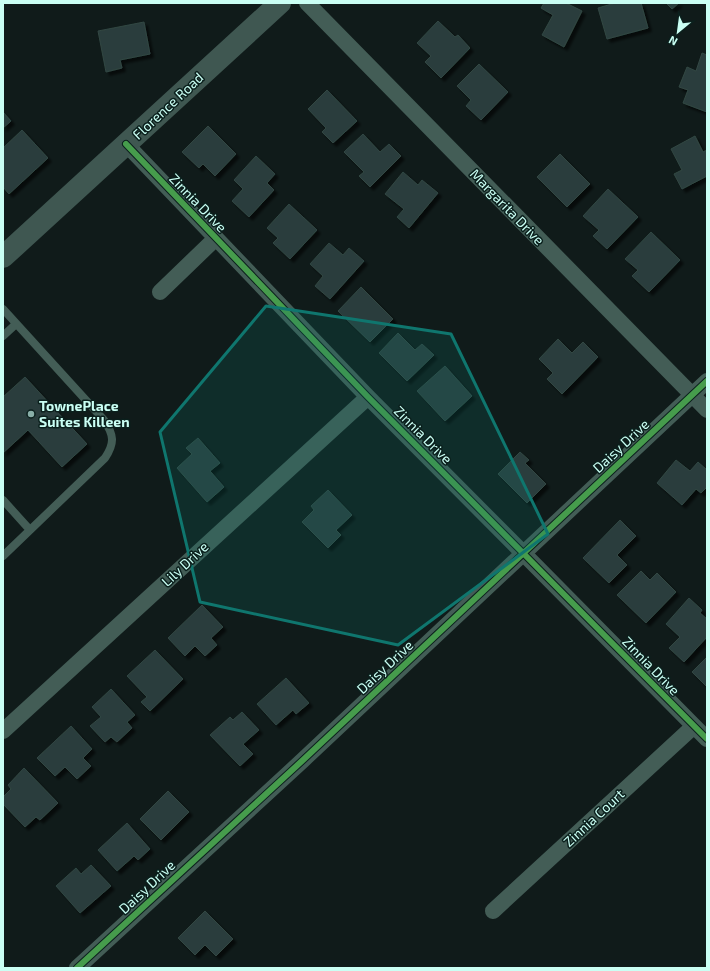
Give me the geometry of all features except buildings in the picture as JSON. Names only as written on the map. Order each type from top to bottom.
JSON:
[{"type":"street","name":"Florence Road","points":[[3,256],[280,3]]},
{"type":"street","name":"Margarita Drive","points":[[307,3],[707,410]]},
{"type":"street","name":"Zinnia Drive","points":[[126,144],[368,397],[707,740]]},
{"type":"street","points":[[160,292],[216,238]]},
{"type":"street","name":"Daisy Drive","points":[[77,968],[524,554],[707,381]]},
{"type":"street","name":"Lily Drive","points":[[3,731],[368,397]]},
{"type":"street","name":"Zinnia Court","points":[[493,911],[694,726]]},
{"type":"lane","points":[[3,309],[104,420],[112,434],[113,441],[105,458],[3,556]]},
{"type":"lane","points":[[3,336],[16,324]]},
{"type":"lane","points":[[3,500],[30,530]]},
{"type":"highlighted area","points":[[266,306],[451,334],[548,534],[398,645],[200,602],[160,432]]},
{"type":"cycle path","points":[[126,144],[368,397],[707,739]]},
{"type":"cycle path","points":[[77,968],[303,760],[707,381]]},
{"type":"place","name":"TownePlace Suites Killeen","points":[[31,414]]}]
